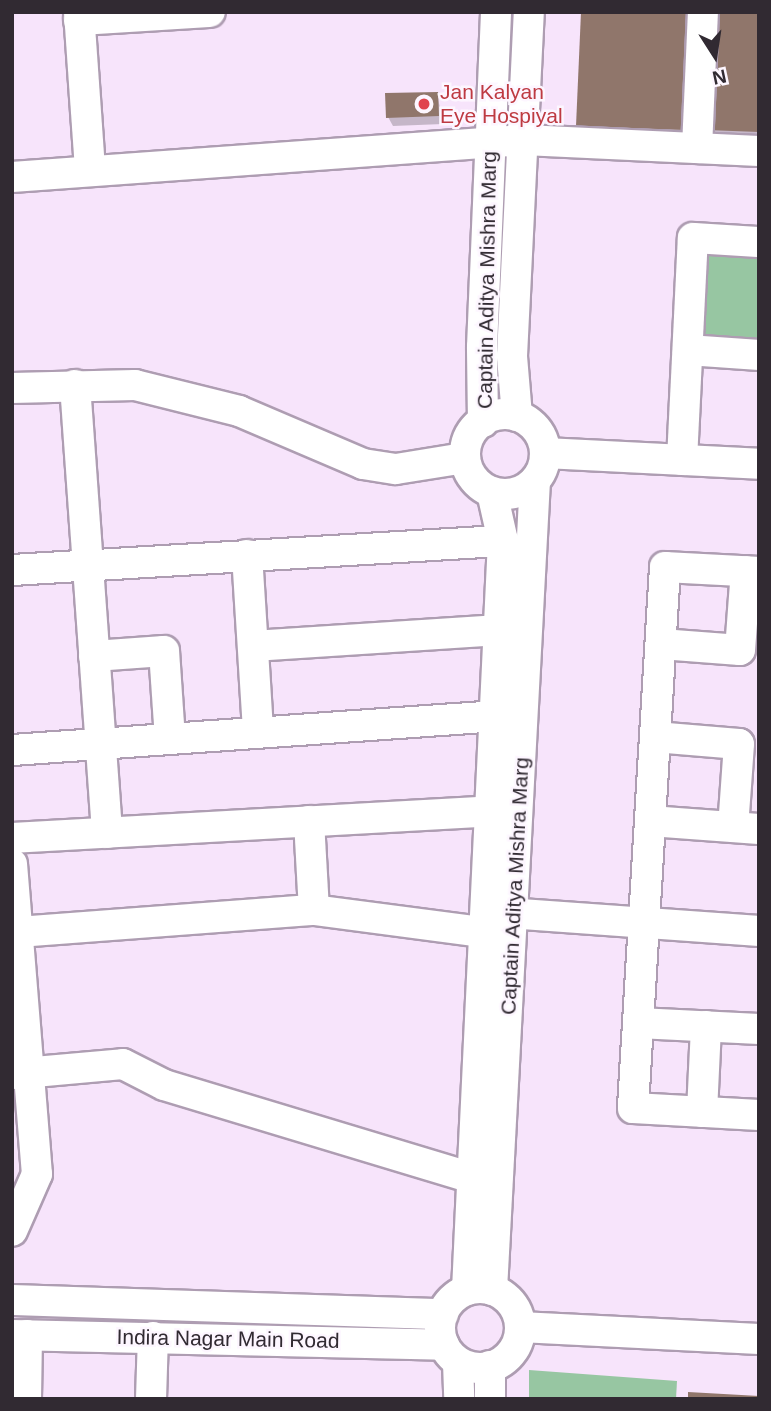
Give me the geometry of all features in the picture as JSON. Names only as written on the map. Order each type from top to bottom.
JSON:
[{"type":"street","points":[[90,171],[79,16],[210,12]]},
{"type":"street","name":"Captain Aditya Mishra Marg","points":[[483,422],[496,12]]},
{"type":"street","name":"Captain Aditya Mishra Marg","points":[[517,416],[512,356],[529,12]]},
{"type":"street","points":[[697,148],[703,12]]},
{"type":"street","points":[[12,177],[524,140],[759,151]]},
{"type":"street","points":[[682,460],[693,238],[759,242]]},
{"type":"street","points":[[688,350],[759,355]]},
{"type":"street","points":[[75,385],[107,833]]},
{"type":"street","points":[[12,388],[135,385],[239,411],[363,464],[396,470],[466,458]]},
{"type":"street","points":[[498,415],[517,416],[539,433],[545,453],[534,481],[514,492],[492,492],[478,484],[466,458],[468,439],[483,422],[498,415]]},
{"type":"street","points":[[545,453],[759,464]]},
{"type":"street","name":"Captain Aditya Mishra Marg","points":[[480,1290],[473,1178],[499,923],[534,481]]},
{"type":"street","name":"Captain Aditya Mishra Marg","points":[[480,1290],[499,923],[490,811],[503,541],[492,492]]},
{"type":"street","points":[[12,570],[503,541]]},
{"type":"street","points":[[247,555],[258,732]]},
{"type":"street","points":[[661,644],[740,650],[753,572],[666,567],[661,644],[655,737],[633,1108],[759,1115]]},
{"type":"street","points":[[253,646],[499,630]]},
{"type":"street","points":[[94,656],[164,651],[170,738]]},
{"type":"street","points":[[12,750],[495,716]]},
{"type":"street","points":[[650,821],[746,828],[739,744],[655,737]]},
{"type":"street","points":[[12,838],[490,811]]},
{"type":"street","points":[[309,821],[314,910]]},
{"type":"street","points":[[12,864],[18,932],[21,1073],[37,1174],[12,1231]]},
{"type":"street","points":[[18,932],[314,910],[499,923],[644,923],[759,931]]},
{"type":"street","points":[[638,1023],[759,1029]]},
{"type":"street","points":[[702,1112],[706,1026]]},
{"type":"street","points":[[21,1073],[123,1064],[164,1085],[473,1178]]},
{"type":"street","points":[[451,1354],[490,1366],[509,1355],[520,1327],[514,1307],[480,1290],[450,1301],[443,1314],[459,1399]]},
{"type":"street","name":"Indira Nagar Main Road","points":[[12,1300],[443,1314]]},
{"type":"street","points":[[520,1327],[759,1339]]},
{"type":"street","points":[[20,1335],[26,1399]]},
{"type":"street","name":"Indira Nagar Main Road","points":[[20,1335],[153,1337],[451,1354]]},
{"type":"street","points":[[151,1399],[153,1337]]},
{"type":"street","points":[[490,1366],[490,1399]]},
{"type":"green space","points":[[703,246],[759,250],[759,346],[697,342]]},
{"type":"green space","points":[[529,1370],[677,1381],[676,1399],[529,1399]]},
{"type":"building","points":[[581,12],[691,12],[686,130],[576,126]]},
{"type":"building","points":[[713,12],[759,12],[759,132],[707,130]]},
{"type":"building","points":[[438,92],[439,116],[386,118],[385,93]]},
{"type":"building","points":[[688,1392],[759,1396],[759,1399],[688,1399]]},
{"type":"place","name":"Jan Kalyan Eye Hospiyal","points":[[424,104]]}]
